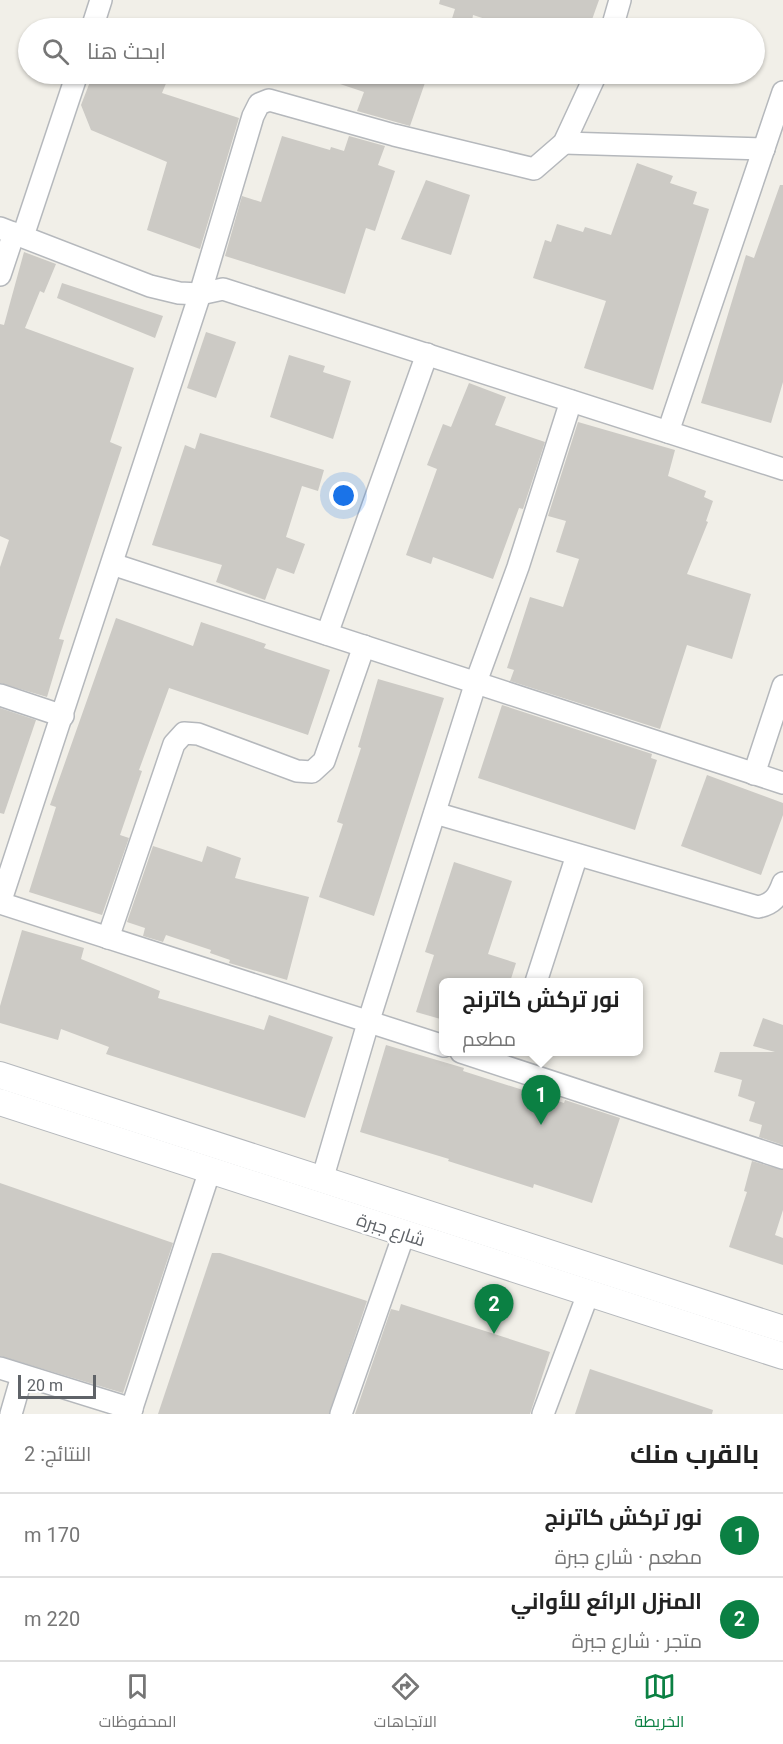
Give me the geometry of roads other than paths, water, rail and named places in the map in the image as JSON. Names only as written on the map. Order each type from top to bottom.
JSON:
[{"type":"street","points":[[95,18],[101,0]]},
{"type":"street","points":[[615,18],[620,0]]},
{"type":"street","points":[[0,275],[12,232],[73,84]]},
{"type":"street","points":[[439,1044],[0,903],[200,294],[253,116],[259,104],[269,100],[394,135],[534,169],[564,143],[591,84]]},
{"type":"street","points":[[668,432],[783,92]]},
{"type":"street","points":[[564,143],[764,149]]},
{"type":"street","points":[[12,232],[150,286],[200,294],[223,289],[783,469]]},
{"type":"street","points":[[327,634],[427,354]]},
{"type":"street","points":[[322,1180],[368,1023],[476,682],[518,567],[571,401]]},
{"type":"street","points":[[112,564],[783,783]]},
{"type":"street","points":[[108,938],[174,744],[184,733],[198,734],[297,771],[312,772],[324,761],[364,646]]},
{"type":"street","points":[[754,774],[783,686]]},
{"type":"street","points":[[0,695],[63,716]]},
{"type":"street","points":[[435,813],[758,907],[769,905],[778,896],[783,882]]},
{"type":"street","points":[[537,978],[577,855]]},
{"type":"street","points":[[490,1056],[511,1059],[783,1158]]},
{"type":"street","name":"شارع جبرة","points":[[0,1075],[783,1329]]},
{"type":"street","name":"شارع جبرة","points":[[0,1102],[783,1356]]},
{"type":"street","points":[[0,1368],[131,1412],[210,1170]]},
{"type":"street","points":[[341,1414],[404,1234]]},
{"type":"street","points":[[543,1414],[588,1294]]},
{"type":"street","points":[[11,1414],[22,1376]]},
{"type":"place","name":"نور تركش كاترنج","points":[[541,1125]]},
{"type":"place","name":"المنزل الرائع للأواني","points":[[494,1334]]}]
